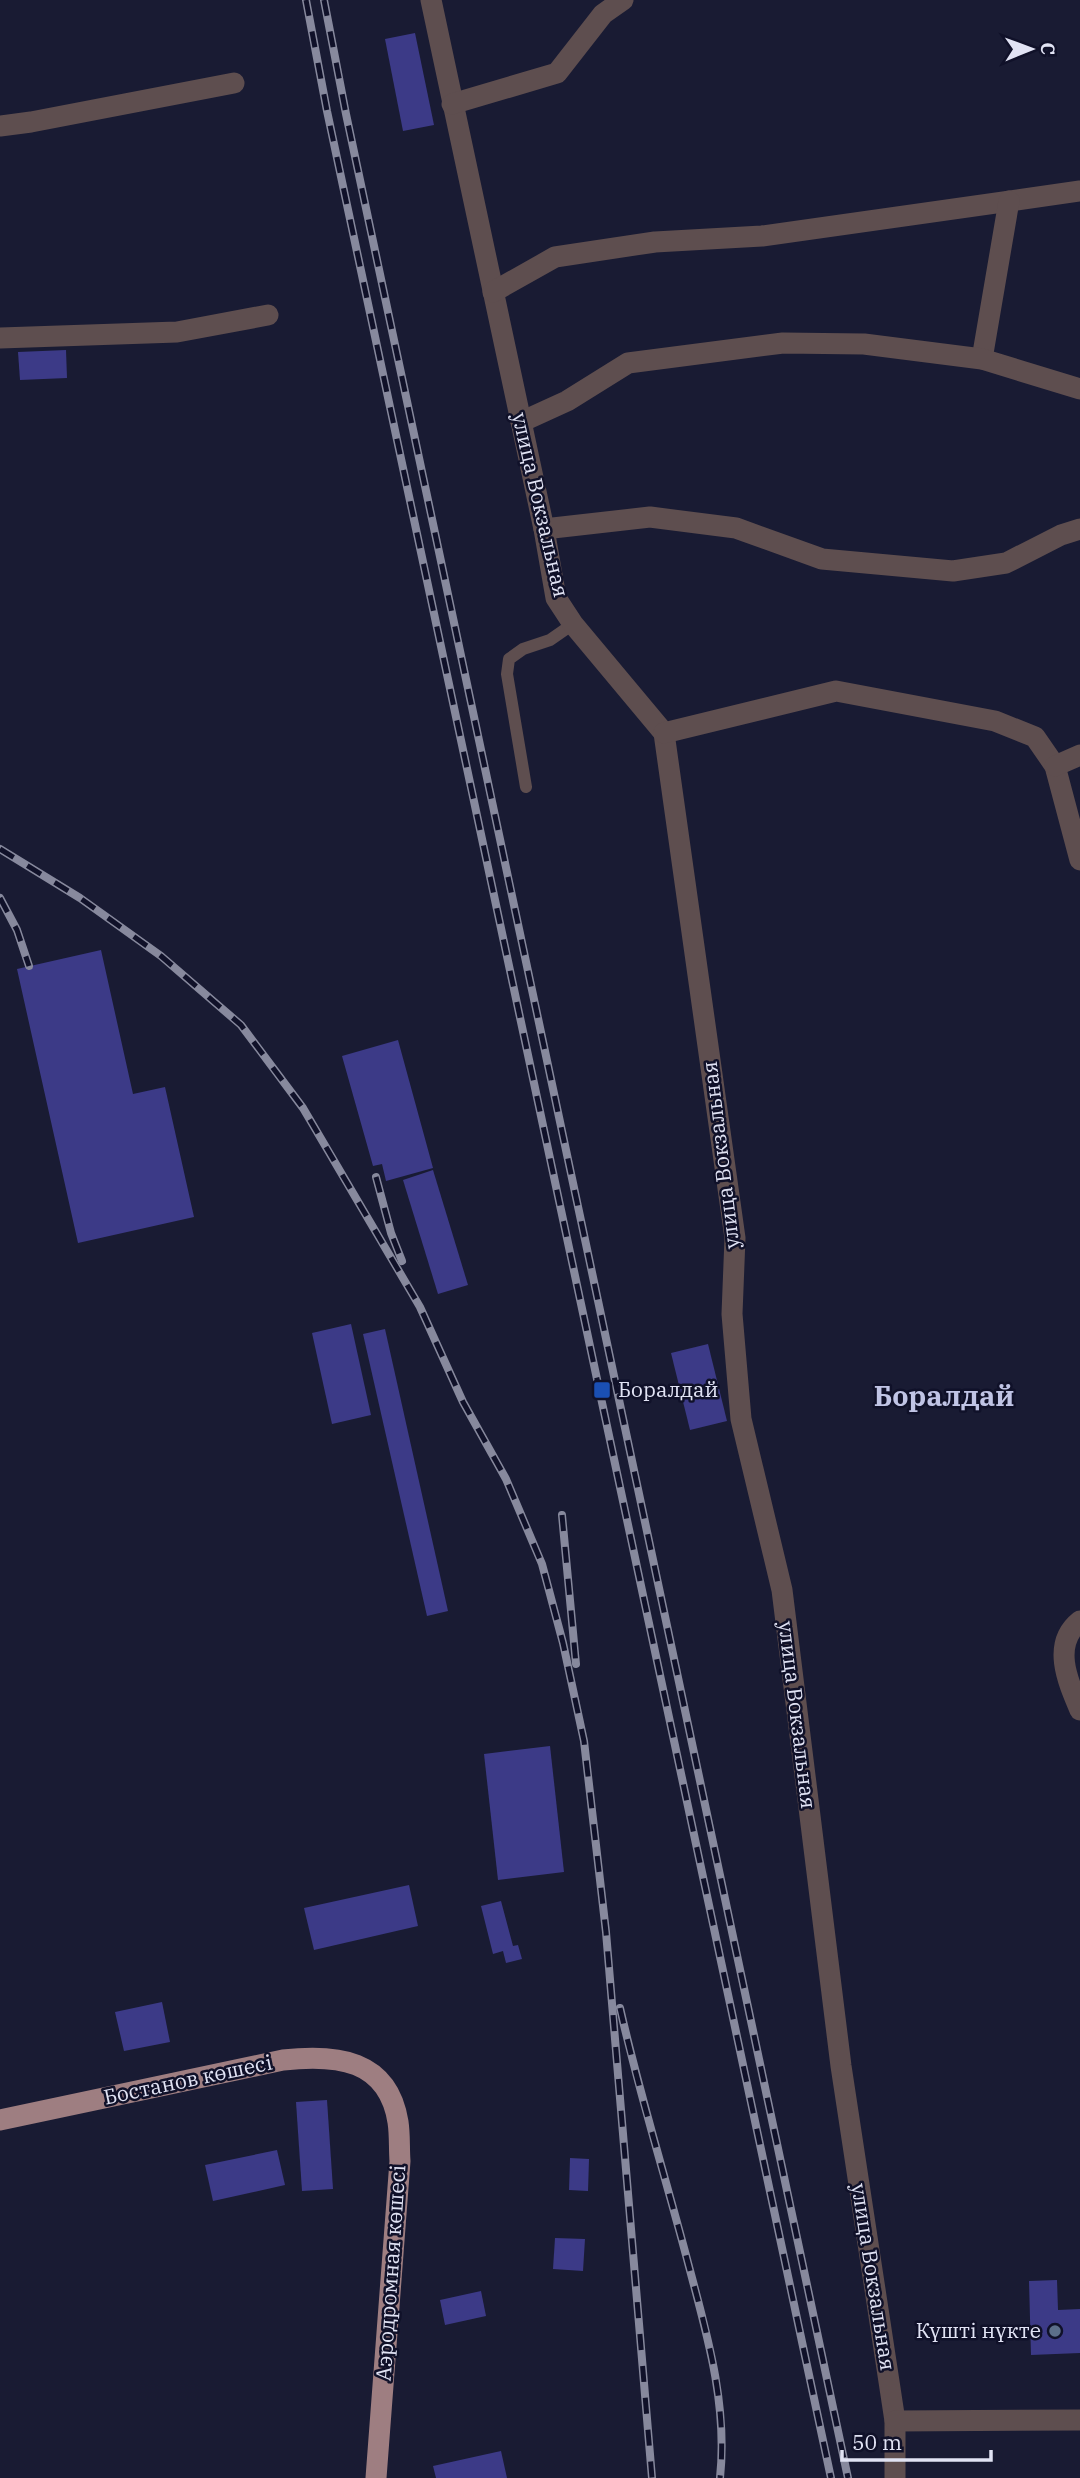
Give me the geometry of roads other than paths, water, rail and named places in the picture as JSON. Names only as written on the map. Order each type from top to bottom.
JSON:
[{"type":"main road","name":"Бостанов көшесі","points":[[0,2120],[283,2060],[334,2059],[357,2064],[374,2074]]},
{"type":"main road","name":"Аэродромная көшесі","points":[[374,2074],[385,2088],[398,2122],[400,2161],[376,2478]]},
{"type":"street","name":"улица Вокзальная","points":[[431,0],[544,529],[556,598],[573,624],[664,733],[735,1238],[732,1314],[741,1419],[782,1590],[841,2066],[895,2421],[895,2478]]},
{"type":"street","points":[[452,104],[556,73],[603,14],[623,0]]},
{"type":"street","points":[[0,126],[234,83]]},
{"type":"street","points":[[493,292],[555,257],[655,242],[762,236],[1080,191]]},
{"type":"street","points":[[982,359],[1009,201]]},
{"type":"street","points":[[0,338],[177,332],[268,315]]},
{"type":"street","points":[[521,422],[567,401],[628,363],[783,343],[864,344],[982,359],[1080,389]]},
{"type":"street","points":[[544,529],[650,517],[736,528],[822,559],[953,571],[1006,563],[1061,535],[1080,529]]},
{"type":"street","points":[[664,733],[836,691],[995,721],[1035,737],[1055,766],[1080,860]]},
{"type":"street","points":[[1055,766],[1080,755]]},
{"type":"street","points":[[1080,1621],[1069,1630],[1062,1658],[1080,1710]]},
{"type":"street","points":[[895,2421],[1080,2420]]},
{"type":"lane","points":[[526,787],[507,674],[509,659],[523,649],[550,640],[573,624]]},
{"type":"railway","points":[[306,0],[327,111],[831,2478]]},
{"type":"railway","points":[[324,0],[848,2478]]},
{"type":"railway","points":[[0,849],[80,898],[161,956],[241,1025],[303,1108],[420,1307],[463,1402],[506,1479],[542,1564],[563,1643],[584,1741],[606,1932],[652,2478]]},
{"type":"railway","points":[[0,898],[17,930],[29,966]]},
{"type":"railway","points":[[376,1177],[391,1233],[402,1261]]},
{"type":"railway","points":[[562,1515],[576,1664]]},
{"type":"railway","points":[[620,2008],[714,2367],[721,2422],[720,2478]]},
{"type":"place","name":"Боралдай","points":[[602,1390]]},
{"type":"place","name":"Күшті нүкте","points":[[1055,2331]]},
{"type":"district","name":"Боралдай","points":[[944,1396]]}]
